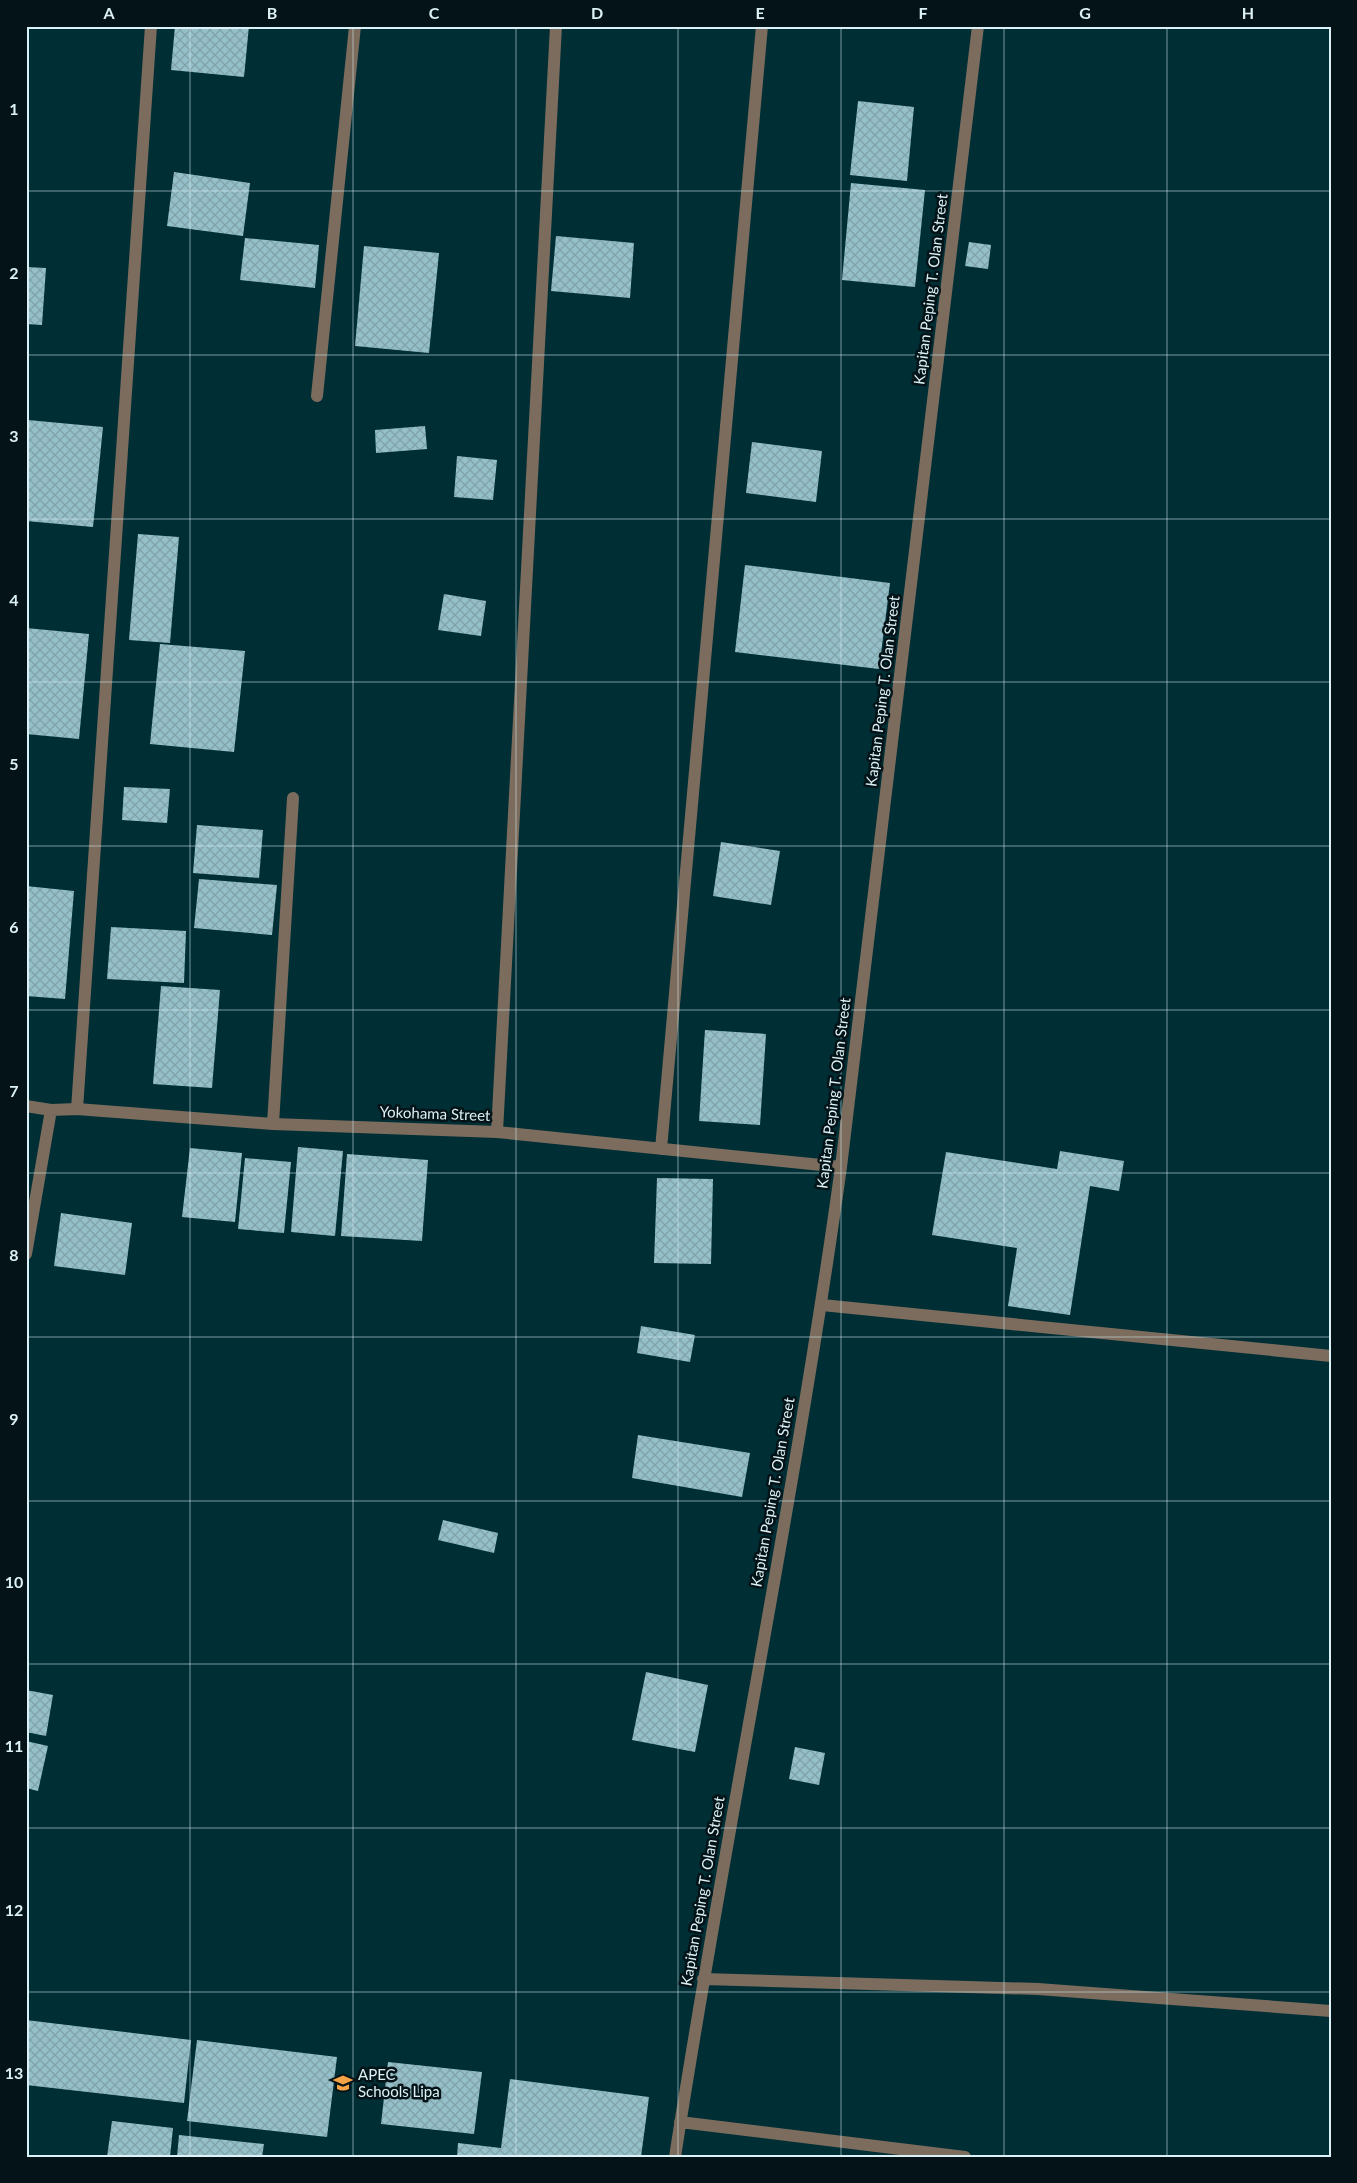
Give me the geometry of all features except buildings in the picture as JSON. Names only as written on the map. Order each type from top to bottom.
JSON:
[{"type":"street","points":[[77,1109],[151,26]]},
{"type":"street","points":[[317,396],[355,26]]},
{"type":"street","points":[[497,1132],[556,26]]},
{"type":"street","points":[[661,1149],[762,26]]},
{"type":"street","name":"Kapitan Peping T. Olan Street","points":[[675,2157],[703,1979],[822,1305],[841,1167],[978,26]]},
{"type":"street","points":[[273,1124],[293,798]]},
{"type":"street","name":"Yokohama Street","points":[[26,1106],[51,1110],[77,1109],[273,1124],[497,1132],[841,1167]]},
{"type":"street","points":[[26,1254],[51,1110]]},
{"type":"street","points":[[822,1305],[1331,1356]]},
{"type":"street","points":[[703,1979],[1038,1989],[1331,2011]]},
{"type":"street","points":[[680,2122],[965,2157]]},
{"type":"place","name":"APEC Schools Lipa","points":[[343,2083]]}]
